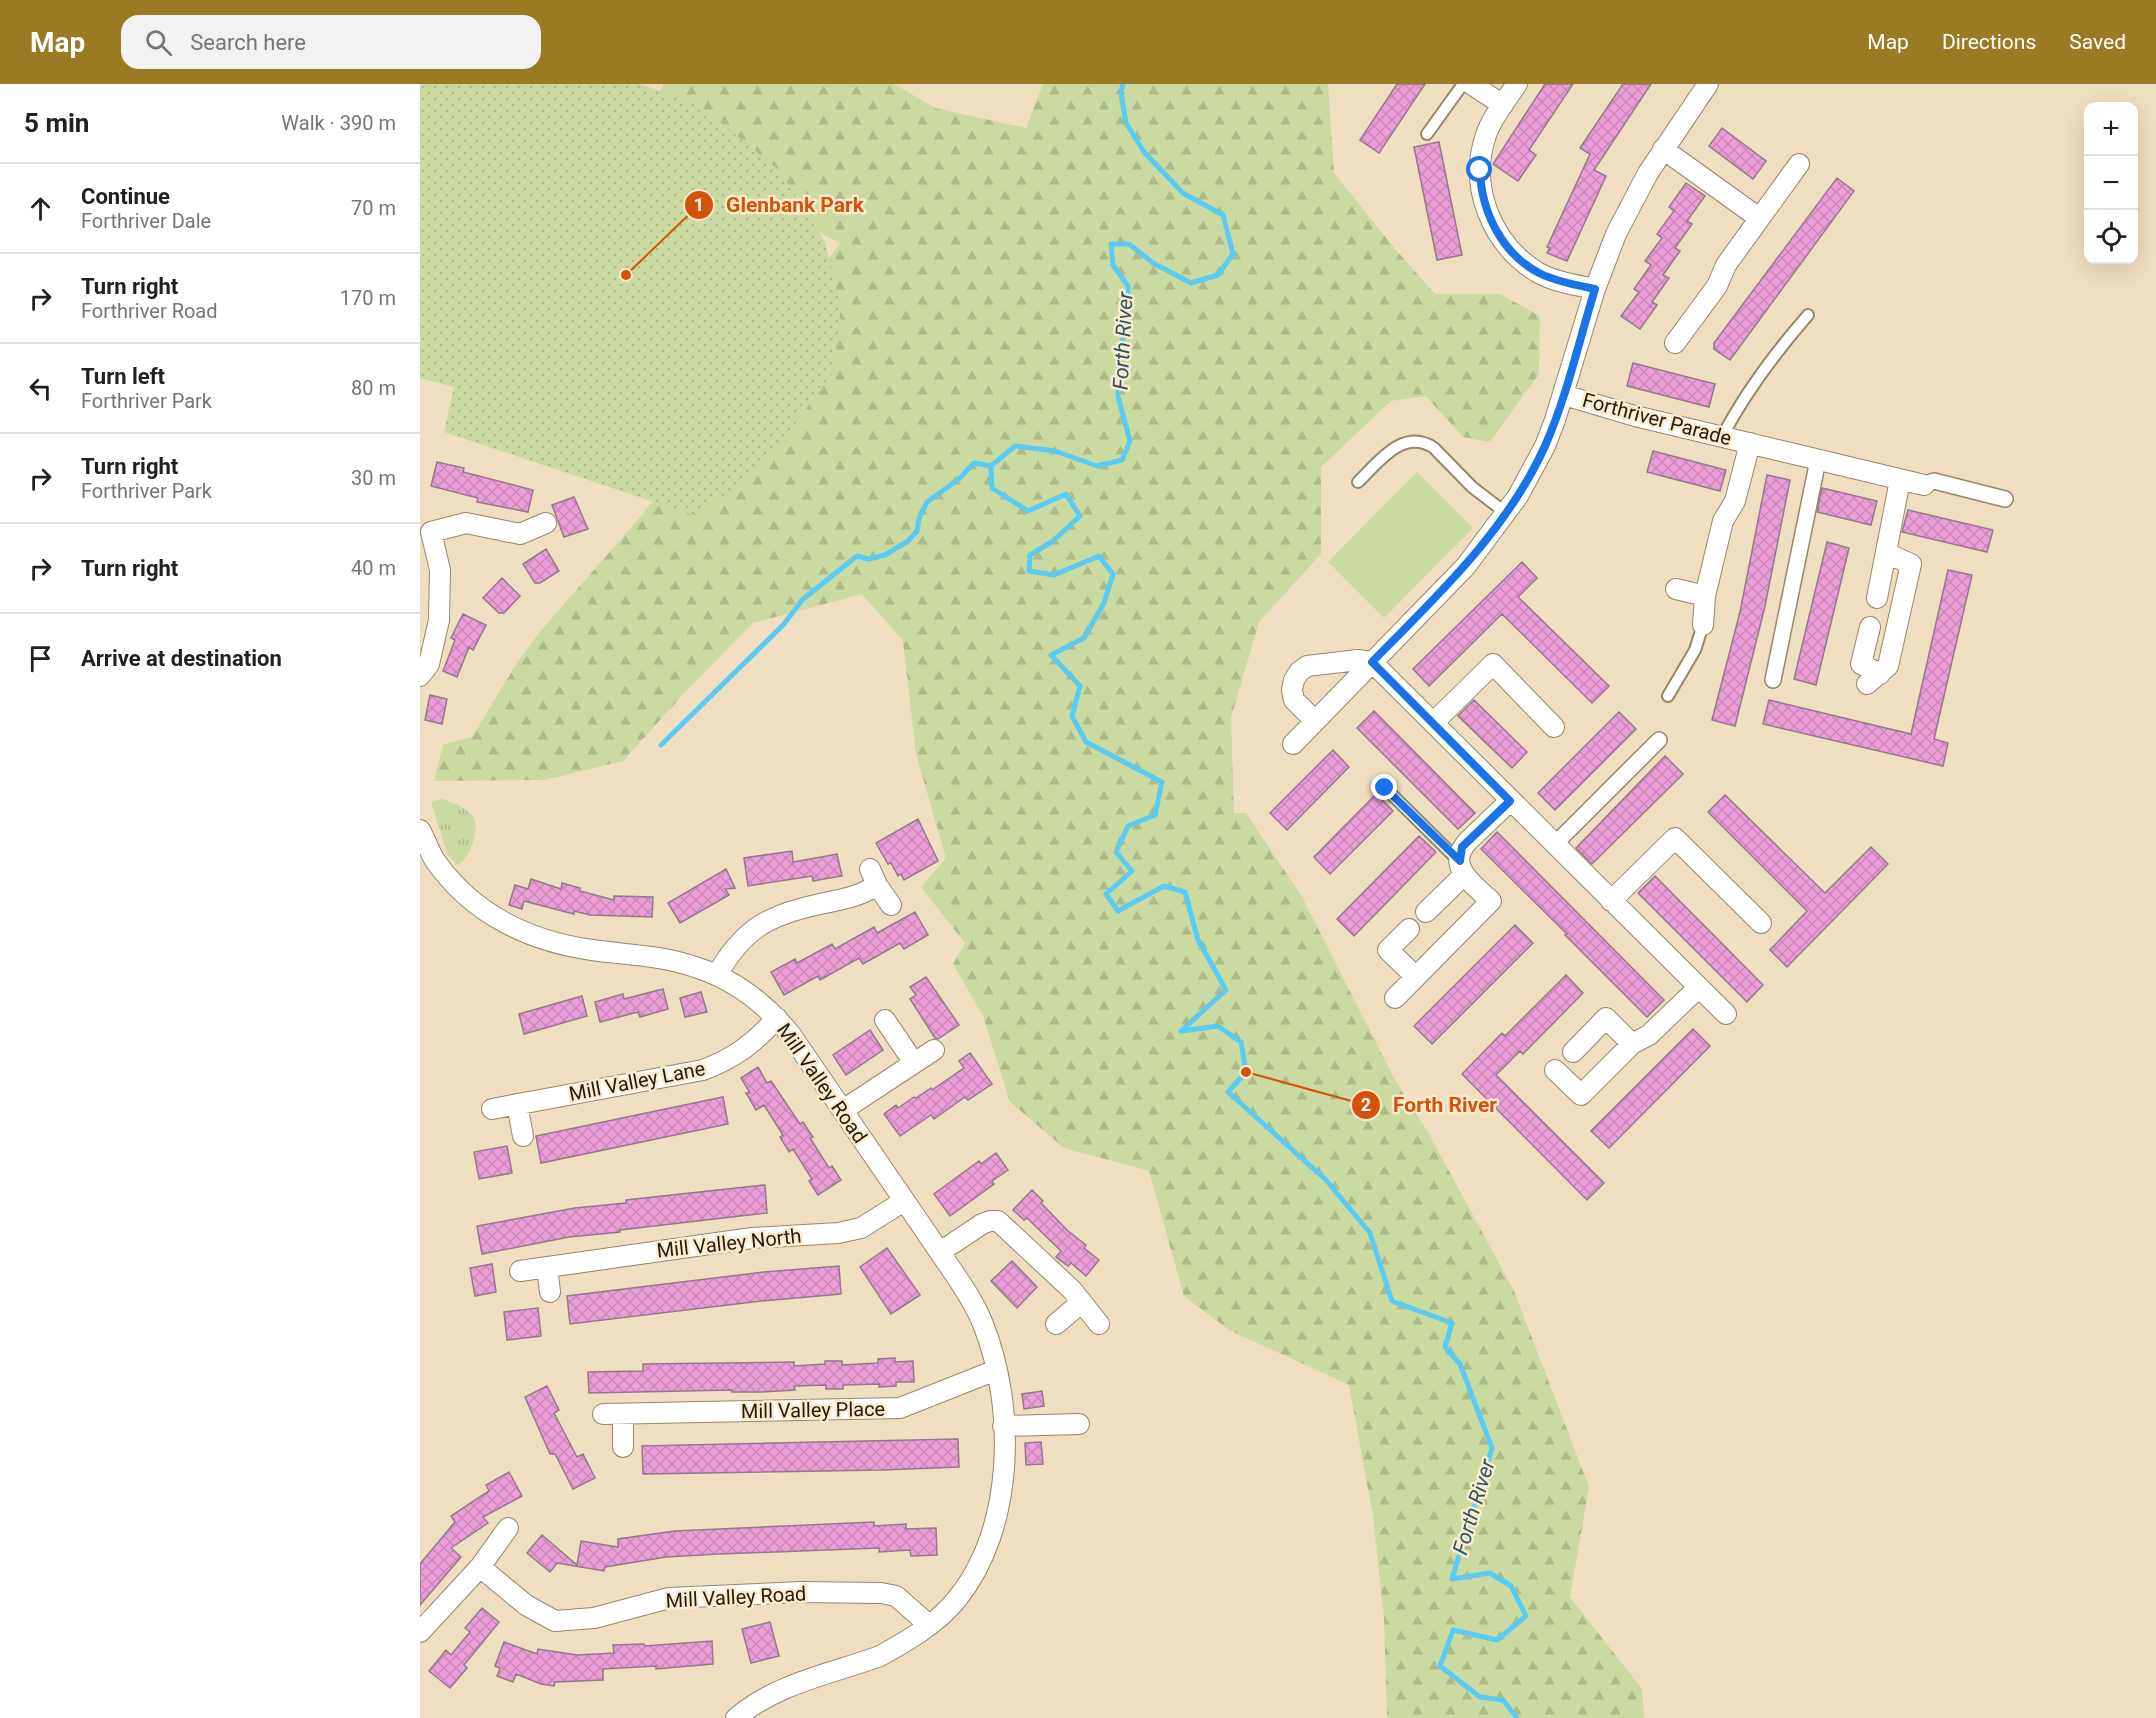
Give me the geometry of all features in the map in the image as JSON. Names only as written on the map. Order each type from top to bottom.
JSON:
[{"type":"street","points":[[1471,84],[1503,105]]},
{"type":"street","points":[[1516,84],[1492,120],[1481,152],[1480,188],[1490,219],[1505,243],[1538,273],[1595,289]]},
{"type":"street","points":[[1293,744],[1466,566],[1506,513],[1545,446],[1564,394],[1595,289],[1616,234],[1632,201],[1663,149],[1708,84]]},
{"type":"street","points":[[1663,149],[1760,218]]},
{"type":"street","points":[[1675,343],[1717,286],[1726,265],[1799,164]]},
{"type":"street","name":"Forthriver Parade","points":[[1564,394],[1635,416],[1924,485]]},
{"type":"street","name":"Forthriver Parade","points":[[1703,625],[1706,596],[1723,522],[1735,501],[1750,443]]},
{"type":"street","points":[[1773,680],[1818,460]]},
{"type":"street","points":[[1877,598],[1900,480]]},
{"type":"street","points":[[1924,485],[1934,481],[2005,499]]},
{"type":"street","points":[[420,675],[429,664],[439,620],[440,570],[431,532],[466,524],[520,534],[546,523]]},
{"type":"street","points":[[1870,627],[1861,664],[1874,679],[1888,666],[1911,564],[1886,553]]},
{"type":"street","points":[[1676,589],[1706,596]]},
{"type":"street","points":[[1315,721],[1294,700],[1293,680],[1299,672],[1308,666],[1358,660],[1372,662],[1726,1014]]},
{"type":"street","points":[[1433,723],[1493,664],[1554,727]]},
{"type":"street","points":[[1554,845],[1659,740]]},
{"type":"street","points":[[1426,912],[1462,868],[1462,847],[1510,801]]},
{"type":"street","name":"Mill Valley Road","points":[[420,830],[434,858],[460,890],[485,912],[518,930],[552,942],[590,950],[649,956],[694,966],[717,975],[759,1001],[777,1018],[843,1110],[940,1252],[975,1307],[983,1324],[996,1370],[1003,1426],[1005,1472],[995,1520],[981,1559],[956,1600],[929,1625],[880,1656],[779,1690],[758,1701],[736,1718]]},
{"type":"street","points":[[1611,901],[1675,838],[1761,923]]},
{"type":"street","points":[[1395,998],[1491,901],[1462,868]]},
{"type":"street","points":[[717,975],[729,952],[742,938],[764,921],[797,909],[865,893],[873,877],[891,905]]},
{"type":"street","points":[[1409,929],[1389,950],[1416,977]]},
{"type":"street","points":[[1555,1070],[1581,1095],[1632,1044],[1649,1035],[1699,987]]},
{"type":"street","name":"Mill Valley Lane","points":[[492,1109],[703,1070],[743,1051],[777,1018]]},
{"type":"street","points":[[1573,1052],[1606,1018],[1632,1044]]},
{"type":"street","points":[[885,1020],[914,1063]]},
{"type":"street","points":[[843,1110],[934,1050]]},
{"type":"street","points":[[517,1104],[523,1136]]},
{"type":"street","name":"Mill Valley North","points":[[520,1271],[752,1238],[838,1233],[861,1228],[904,1201]]},
{"type":"street","points":[[940,1252],[982,1224],[998,1221],[1072,1290],[1099,1324]]},
{"type":"street","points":[[546,1267],[550,1292]]},
{"type":"street","points":[[1056,1324],[1082,1302]]},
{"type":"street","name":"Mill Valley Place","points":[[603,1414],[900,1408],[996,1370]]},
{"type":"street","points":[[623,1414],[623,1447]]},
{"type":"street","points":[[1003,1426],[1079,1424]]},
{"type":"street","points":[[420,1632],[480,1567],[508,1528]]},
{"type":"street","name":"Mill Valley Road","points":[[480,1567],[526,1605],[555,1621],[594,1618],[669,1598],[847,1592],[896,1596],[929,1625]]},
{"type":"lane","points":[[1427,134],[1462,84]]},
{"type":"lane","points":[[1722,437],[1742,400],[1808,315]]},
{"type":"lane","points":[[1358,482],[1390,450],[1408,442],[1418,441],[1434,448],[1472,487],[1506,513]]},
{"type":"lane","points":[[1668,696],[1695,650],[1703,625]]},
{"type":"lane","points":[[1385,788],[1462,868]]},
{"type":"green space","points":[[420,84],[640,84],[699,105],[780,171],[825,242],[841,308],[833,372],[787,435],[736,488],[693,515],[444,432],[454,387],[420,378]]},
{"type":"green space","points":[[663,84],[894,84],[935,108],[1026,128],[1043,84],[1328,84],[1334,173],[1435,294],[1500,294],[1540,316],[1539,374],[1490,442],[1463,437],[1426,396],[1391,401],[1321,467],[1321,554],[1259,622],[1231,718],[1234,813],[1246,813],[1301,895],[1394,1078],[1429,1134],[1514,1291],[1589,1487],[1570,1597],[1642,1689],[1644,1718],[1387,1718],[1384,1618],[1373,1516],[1349,1385],[1229,1330],[1184,1296],[1149,1171],[1064,1148],[1010,1102],[983,1016],[953,964],[965,943],[921,887],[946,858],[916,754],[903,641],[862,594],[753,623],[688,689],[623,761],[544,780],[434,781],[443,745],[472,737],[517,663],[539,633],[641,516],[703,439],[840,243],[646,141]]},
{"type":"green space","points":[[1417,472],[1473,528],[1384,618],[1328,562]]},
{"type":"green space","points":[[442,799],[464,808],[474,819],[476,830],[472,845],[466,858],[457,865],[447,853],[431,802]]},
{"type":"building","points":[[1397,84],[1425,84],[1379,153],[1360,140]]},
{"type":"building","points":[[1545,84],[1573,84],[1529,150],[1536,155],[1518,181],[1493,164]]},
{"type":"building","points":[[1623,84],[1651,84],[1594,170],[1606,176],[1567,261],[1547,253],[1550,248],[1547,247],[1590,154],[1580,148]]},
{"type":"building","points":[[1722,128],[1766,161],[1753,179],[1709,146]]},
{"type":"building","points":[[1439,142],[1462,255],[1437,260],[1414,147]]},
{"type":"building","points":[[1837,178],[1854,191],[1730,360],[1714,349],[1714,343]]},
{"type":"building","points":[[1686,183],[1705,196],[1687,221],[1692,224],[1675,248],[1680,251],[1663,275],[1669,278],[1652,302],[1657,305],[1640,329],[1621,316],[1639,292],[1634,289],[1651,265],[1645,261],[1662,238],[1657,234],[1674,211],[1669,207]]},
{"type":"building","points":[[1633,363],[1715,384],[1709,407],[1627,386]]},
{"type":"building","points":[[1653,451],[1726,470],[1720,491],[1647,472]]},
{"type":"building","points":[[437,462],[464,468],[463,472],[533,490],[528,512],[477,502],[478,498],[431,486]]},
{"type":"building","points":[[1767,475],[1790,480],[1765,606],[1735,726],[1712,720],[1740,612]]},
{"type":"building","points":[[1822,488],[1877,501],[1871,525],[1817,512]]},
{"type":"building","points":[[574,497],[588,529],[564,537],[552,505]]},
{"type":"building","points":[[1908,510],[1993,530],[1987,552],[1902,532]]},
{"type":"building","points":[[1827,542],[1849,548],[1816,685],[1794,679]]},
{"type":"building","points":[[546,549],[559,571],[540,583],[535,583],[523,564]]},
{"type":"building","points":[[1522,562],[1537,578],[1518,597],[1609,686],[1592,703],[1502,614],[1429,686],[1413,669]]},
{"type":"building","points":[[1948,570],[1972,575],[1934,739],[1948,743],[1943,766],[1763,724],[1769,700],[1911,734]]},
{"type":"building","points":[[502,578],[520,596],[504,613],[499,613],[483,598]]},
{"type":"building","points":[[463,614],[486,625],[473,650],[469,647],[457,677],[443,671],[455,640],[451,638]]},
{"type":"building","points":[[430,695],[447,699],[442,724],[425,720]]},
{"type":"building","points":[[1474,700],[1527,752],[1512,768],[1458,716]]},
{"type":"building","points":[[1374,711],[1475,813],[1458,829],[1357,728]]},
{"type":"building","points":[[1619,712],[1636,729],[1555,810],[1538,793]]},
{"type":"building","points":[[1333,750],[1349,767],[1287,830],[1270,813]]},
{"type":"building","points":[[1665,756],[1683,774],[1592,864],[1576,848]]},
{"type":"building","points":[[1376,794],[1393,811],[1330,874],[1314,857]]},
{"type":"building","points":[[1725,795],[1825,893],[1871,847],[1888,864],[1787,967],[1770,950],[1807,911],[1708,812]]},
{"type":"building","points":[[918,819],[938,861],[904,880],[901,874],[898,876],[891,863],[888,864],[876,843]]},
{"type":"building","points":[[1497,832],[1664,1000],[1647,1017],[1481,849]]},
{"type":"building","points":[[1419,836],[1436,852],[1354,936],[1337,919]]},
{"type":"building","points":[[792,851],[793,862],[837,854],[842,876],[813,881],[812,876],[748,886],[744,858]]},
{"type":"building","points":[[726,869],[735,888],[725,889],[729,895],[680,923],[668,903]]},
{"type":"building","points":[[1655,876],[1763,985],[1747,1002],[1638,893]]},
{"type":"building","points":[[531,879],[561,889],[562,883],[580,888],[580,891],[614,900],[614,896],[653,897],[652,917],[590,915],[574,911],[574,914],[524,901],[522,909],[509,905],[515,885],[528,889]]},
{"type":"building","points":[[915,912],[928,935],[904,949],[900,943],[863,964],[859,958],[820,980],[818,976],[784,995],[771,972],[795,959],[797,963],[832,944],[835,949],[874,927],[877,933]]},
{"type":"building","points":[[1515,925],[1533,943],[1432,1044],[1414,1026]]},
{"type":"building","points":[[1566,975],[1583,993],[1523,1054],[1520,1051],[1496,1075],[1604,1183],[1587,1200],[1462,1074],[1502,1033],[1505,1036]]},
{"type":"building","points":[[926,977],[959,1025],[938,1039],[935,1038],[910,999],[916,995],[910,987]]},
{"type":"building","points":[[663,989],[668,1009],[640,1017],[638,1012],[600,1022],[595,1002],[623,994],[624,999]]},
{"type":"building","points":[[701,992],[707,1012],[685,1017],[680,998]]},
{"type":"building","points":[[582,996],[587,1016],[524,1034],[519,1014]]},
{"type":"building","points":[[1693,1029],[1710,1046],[1609,1148],[1591,1131]]},
{"type":"building","points":[[870,1030],[883,1050],[846,1075],[833,1055]]},
{"type":"building","points":[[970,1053],[992,1084],[968,1100],[965,1097],[934,1119],[931,1115],[900,1136],[884,1114],[896,1105],[898,1108],[931,1088],[932,1090],[964,1068],[959,1061]]},
{"type":"building","points":[[758,1067],[767,1083],[771,1081],[800,1124],[803,1122],[829,1168],[832,1166],[841,1180],[818,1195],[809,1181],[812,1179],[793,1149],[789,1152],[780,1137],[783,1135],[764,1105],[756,1110],[746,1093],[750,1093],[741,1078]]},
{"type":"building","points":[[723,1097],[728,1124],[541,1163],[536,1136]]},
{"type":"building","points":[[507,1146],[512,1173],[479,1179],[474,1152]]},
{"type":"building","points":[[996,1153],[1008,1170],[992,1181],[994,1184],[950,1216],[934,1194],[979,1161],[981,1164]]},
{"type":"building","points":[[765,1185],[767,1213],[569,1237],[482,1254],[477,1226],[575,1208],[626,1203],[626,1200]]},
{"type":"building","points":[[1032,1190],[1043,1201],[1041,1203],[1068,1231],[1086,1245],[1084,1248],[1099,1260],[1086,1276],[1071,1263],[1068,1266],[1056,1257],[1061,1251],[1027,1218],[1024,1220],[1013,1210]]},
{"type":"building","points":[[887,1248],[920,1295],[891,1314],[860,1267]]},
{"type":"building","points":[[1012,1261],[1037,1287],[1017,1308],[991,1281]]},
{"type":"building","points":[[492,1264],[496,1292],[475,1296],[470,1268]]},
{"type":"building","points":[[839,1266],[841,1294],[761,1301],[570,1324],[567,1296],[764,1272]]},
{"type":"building","points":[[538,1308],[541,1336],[507,1340],[504,1312]]},
{"type":"building","points":[[895,1358],[895,1362],[913,1361],[914,1382],[896,1382],[896,1386],[879,1387],[879,1384],[843,1385],[843,1389],[826,1389],[826,1385],[794,1386],[795,1390],[761,1392],[732,1392],[732,1390],[589,1393],[588,1372],[643,1371],[643,1364],[794,1362],[794,1366],[842,1361],[842,1365],[878,1363],[878,1359]]},
{"type":"building","points":[[547,1386],[559,1410],[554,1413],[577,1457],[583,1454],[595,1478],[573,1489],[555,1454],[550,1454],[525,1397]]},
{"type":"building","points":[[1042,1391],[1044,1406],[1024,1409],[1022,1394]]},
{"type":"building","points":[[958,1439],[959,1467],[643,1474],[642,1446]]},
{"type":"building","points":[[1041,1442],[1043,1464],[1026,1465],[1025,1443]]},
{"type":"building","points":[[509,1472],[522,1496],[483,1517],[488,1523],[451,1548],[461,1557],[420,1605],[420,1564],[455,1522],[451,1516],[489,1491],[486,1485]]},
{"type":"building","points":[[874,1522],[874,1526],[906,1524],[906,1529],[936,1528],[937,1555],[911,1556],[910,1550],[879,1552],[879,1548],[719,1554],[666,1557],[605,1567],[604,1571],[557,1563],[550,1572],[527,1553],[542,1535],[577,1565],[581,1541],[618,1547],[618,1539],[675,1531]]},
{"type":"building","points":[[482,1608],[499,1622],[464,1665],[467,1668],[450,1688],[429,1671],[446,1650],[451,1655],[470,1632],[465,1628]]},
{"type":"building","points":[[770,1622],[779,1656],[751,1663],[742,1629]]},
{"type":"building","points":[[712,1641],[713,1664],[656,1669],[656,1666],[603,1669],[603,1680],[555,1682],[554,1686],[541,1684],[516,1674],[513,1682],[497,1676],[500,1668],[495,1666],[504,1642],[537,1654],[538,1649],[577,1655],[614,1653],[613,1645],[644,1644],[645,1646]]},
{"type":"waterway","name":"Forth River","points":[[991,466],[1015,446],[1055,451],[1097,466],[1122,460],[1130,441],[1118,396],[1118,357],[1125,331],[1128,286],[1113,265],[1111,244],[1129,244],[1153,263],[1191,283],[1218,275],[1233,254],[1223,215],[1183,193],[1144,152],[1126,123],[1121,93],[1123,84]]},
{"type":"waterway","points":[[661,745],[784,624],[802,600],[857,556],[869,559],[885,555],[908,541],[917,531],[919,519],[927,502],[959,479],[974,463],[991,466]]},
{"type":"waterway","name":"Forth River","points":[[991,466],[992,488],[1028,511],[1066,494],[1080,516],[1053,541],[1030,555],[1029,571],[1054,575],[1099,556],[1113,574],[1104,603],[1084,638],[1051,655],[1080,686],[1072,716],[1086,742],[1162,782],[1155,815],[1128,826],[1116,852],[1132,871],[1106,894],[1118,911],[1164,886],[1185,892],[1198,940],[1226,990],[1181,1031],[1218,1026],[1241,1042],[1246,1072],[1228,1092],[1326,1180],[1370,1233],[1392,1301],[1452,1323],[1445,1347],[1460,1364],[1492,1448],[1452,1579],[1490,1573],[1511,1586],[1526,1616],[1497,1640],[1453,1630],[1440,1666],[1480,1697],[1503,1700],[1517,1718]]},
{"type":"place","name":"Glenbank Park","points":[[626,275]]},
{"type":"place","name":"Forth River","points":[[1246,1072]]},
{"type":"route","points":[[1385,788],[1460,861],[1462,847],[1510,801],[1372,662],[1466,566],[1518,496],[1545,446],[1555,420],[1595,289],[1570,284],[1538,273],[1518,257],[1505,243],[1490,219],[1480,188],[1480,170]]}]
